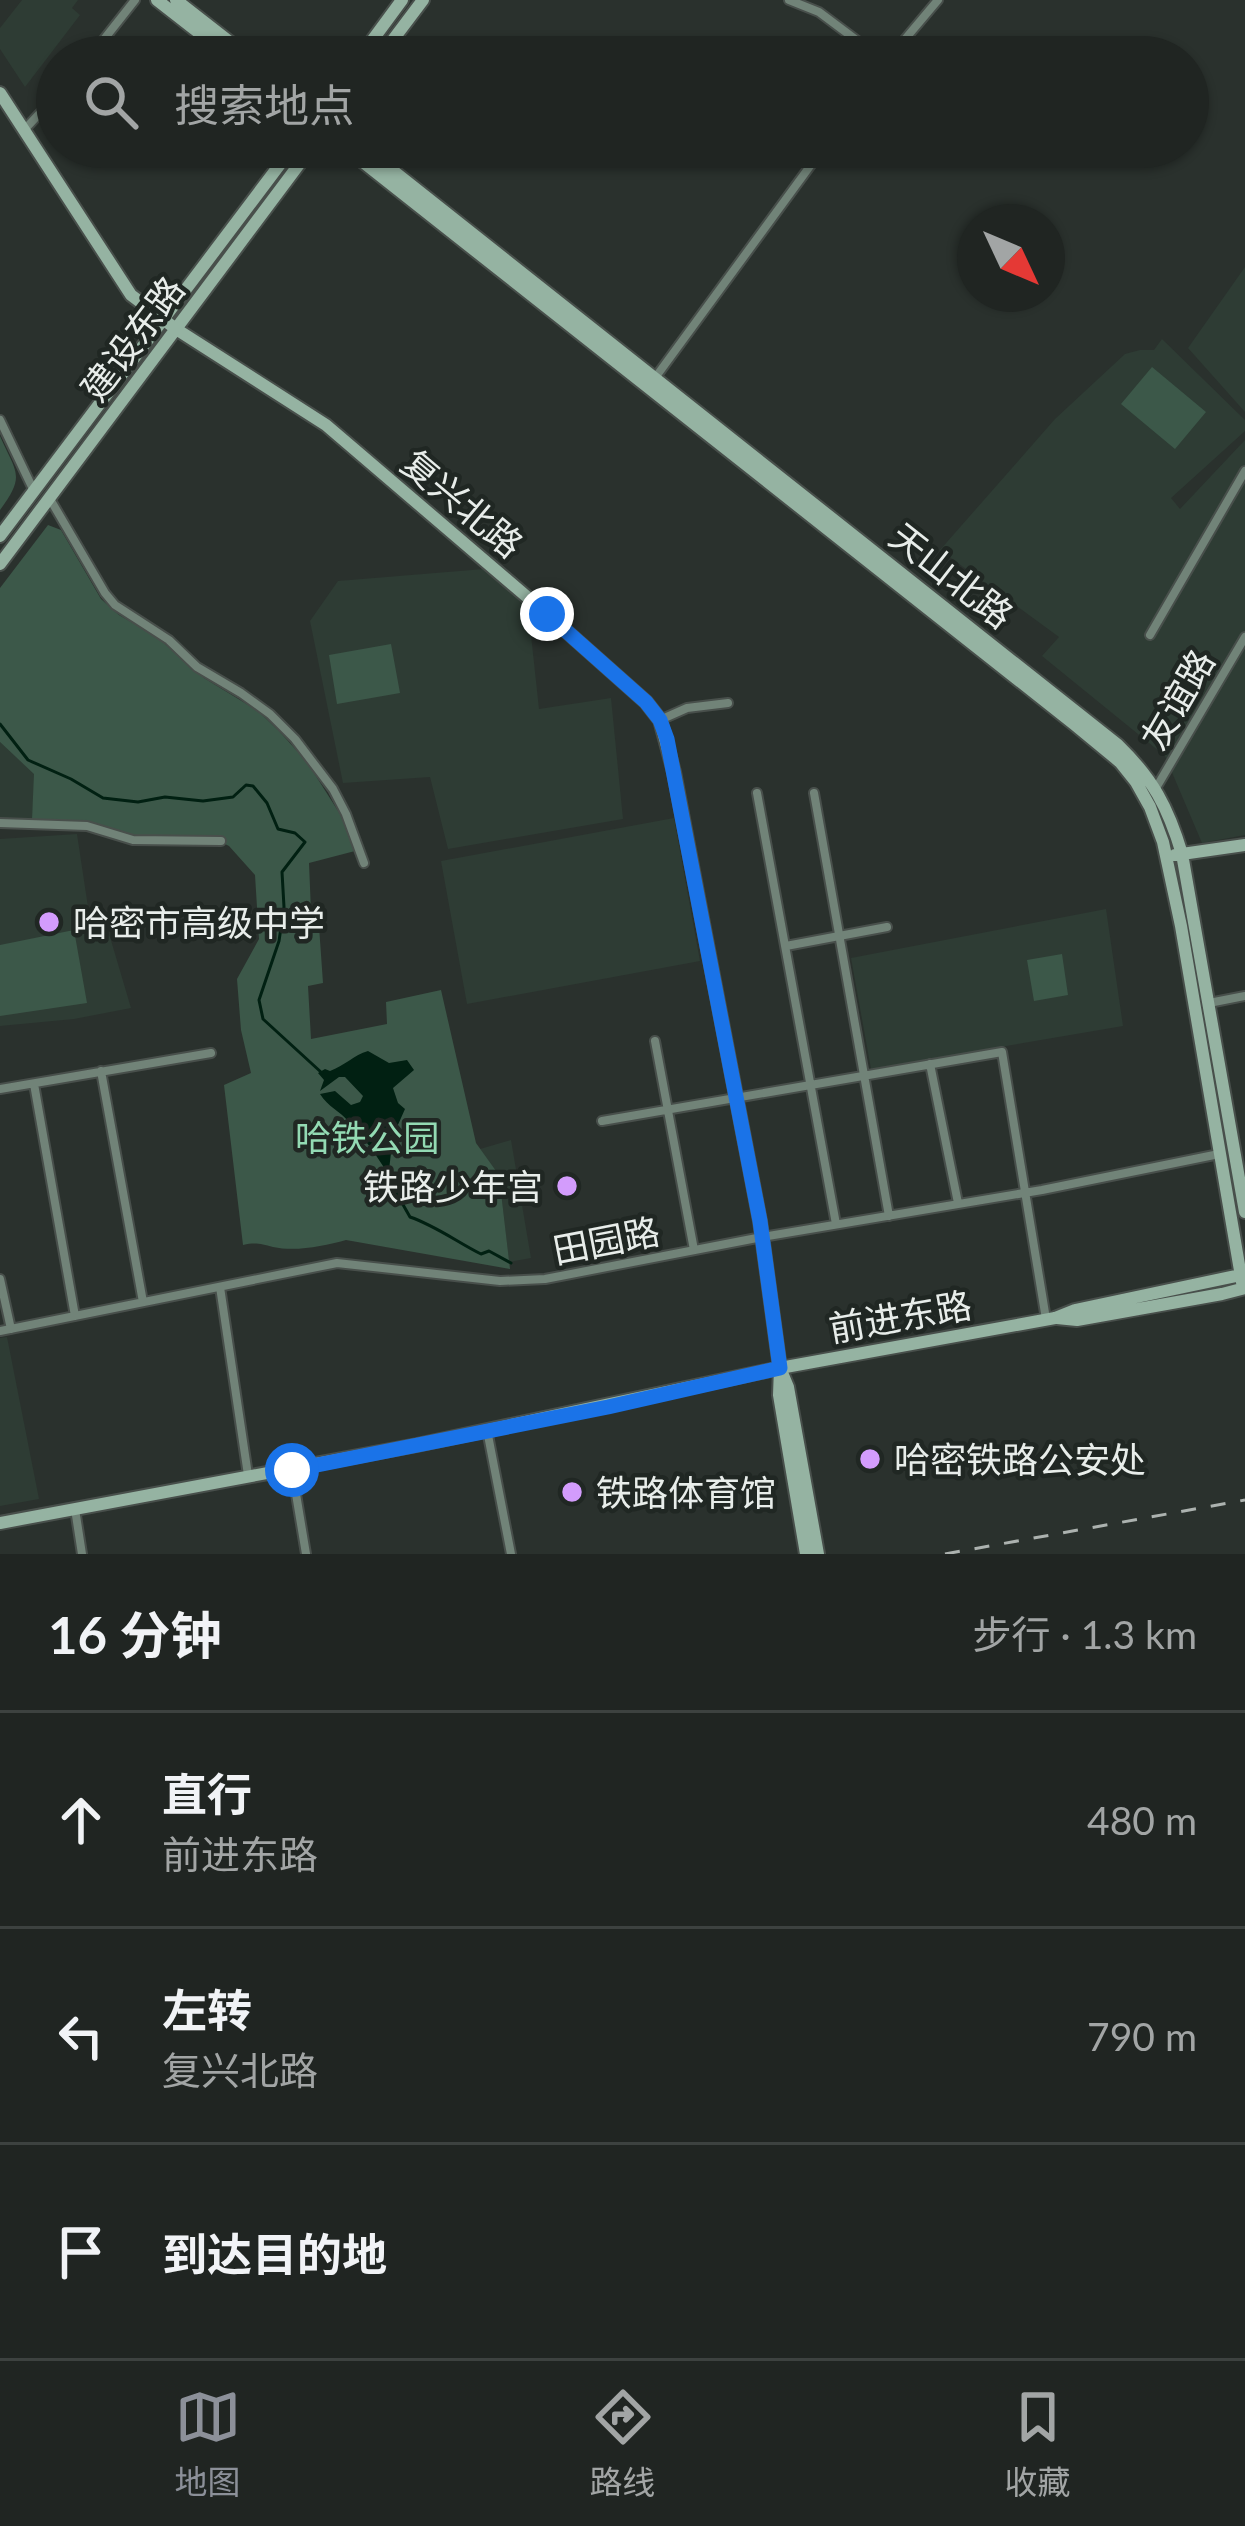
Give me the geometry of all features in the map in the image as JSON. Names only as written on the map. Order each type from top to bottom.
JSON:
[{"type":"main road","points":[[158,0],[203,36]]},
{"type":"main road","points":[[176,0],[222,36]]},
{"type":"main road","points":[[375,36],[402,0]]},
{"type":"main road","points":[[396,36],[424,0]]},
{"type":"main road","name":"复兴北路","points":[[0,93],[36,149]]},
{"type":"main road","name":"复兴北路","points":[[48,168],[130,295],[326,425],[547,614],[660,720]]},
{"type":"main road","name":"建设东路","points":[[0,564],[278,168]]},
{"type":"main road","name":"建设东路","points":[[1,534],[295,168]]},
{"type":"main road","points":[[371,168],[652,383],[1120,762],[1136,782],[1166,856],[1244,1281]]},
{"type":"main road","name":"天山北路","points":[[390,168],[652,383],[1118,745],[1141,768],[1166,806],[1182,854],[1245,1212]]},
{"type":"main road","points":[[660,720],[761,1237],[780,1368],[779,1395],[806,1554]]},
{"type":"main road","points":[[1166,856],[1245,844]]},
{"type":"main road","name":"前进东路","points":[[0,1522],[292,1470],[780,1368],[1244,1281]]},
{"type":"main road","points":[[780,1368],[788,1387],[818,1554]]},
{"type":"street","points":[[107,36],[135,0]]},
{"type":"street","points":[[789,0],[819,12],[851,36]]},
{"type":"street","points":[[908,36],[938,0]]},
{"type":"street","points":[[24,130],[36,117]]},
{"type":"street","points":[[652,383],[809,168]]},
{"type":"street","points":[[0,420],[34,491]]},
{"type":"street","points":[[1150,635],[1245,471]]},
{"type":"street","points":[[50,498],[115,605],[169,640],[197,667],[241,693],[295,739],[333,788],[364,863]]},
{"type":"street","name":"友谊路","points":[[1156,788],[1245,638]]},
{"type":"street","points":[[660,720],[687,707],[728,703]]},
{"type":"street","points":[[758,793],[836,1224]]},
{"type":"street","points":[[814,793],[889,1216]]},
{"type":"street","points":[[0,823],[87,826],[133,840],[221,841]]},
{"type":"street","points":[[786,946],[887,927]]},
{"type":"street","points":[[1209,1004],[1245,996]]},
{"type":"street","points":[[655,1042],[694,1250]]},
{"type":"street","points":[[602,1121],[1002,1052],[1051,1319]]},
{"type":"street","points":[[0,1089],[211,1053]]},
{"type":"street","points":[[930,1064],[958,1204]]},
{"type":"street","points":[[101,1071],[143,1302]]},
{"type":"street","points":[[34,1084],[75,1316]]},
{"type":"street","name":"田园路","points":[[5,1330],[337,1264],[500,1281],[534,1280],[1220,1154]]},
{"type":"street","points":[[0,1279],[5,1330]]},
{"type":"street","points":[[220,1287],[248,1478]]},
{"type":"street","points":[[487,1430],[511,1554]]},
{"type":"street","points":[[292,1470],[306,1554]]},
{"type":"street","points":[[75,1509],[82,1554]]},
{"type":"shaded area","points":[[22,0],[78,0],[72,8],[80,15],[64,36],[36,36],[36,73],[25,87],[0,49],[0,28]]},
{"type":"shaded area","points":[[1245,267],[1245,412],[1188,348]]},
{"type":"shaded area","points":[[1162,339],[1245,420],[1245,431],[1171,498],[1180,509],[1245,440],[1245,835],[1202,843],[1165,756],[1042,656],[1059,637],[940,550],[1055,419],[1125,354],[1154,350]]},
{"type":"shaded area","points":[[484,569],[528,607],[539,709],[611,698],[623,819],[448,849],[430,777],[343,783],[310,621],[338,581]]},
{"type":"shaded area","points":[[0,742],[35,774],[32,819],[0,818]]},
{"type":"shaded area","points":[[674,818],[700,961],[467,1004],[441,861]]},
{"type":"shaded area","name":"哈密市高级中学","points":[[77,834],[88,907],[110,937],[131,1008],[0,1026],[0,839]]},
{"type":"shaded area","points":[[1106,909],[1123,1026],[871,1069],[851,958]]},
{"type":"shaded area","points":[[368,1051],[389,1063],[407,1060],[414,1070],[393,1088],[405,1109],[393,1136],[389,1170],[320,1094],[335,1091],[351,1105],[360,1102],[363,1096],[345,1077],[320,1091],[324,1080],[318,1073]]},
{"type":"shaded area","points":[[511,1140],[531,1258],[509,1262],[499,1175],[480,1149]]},
{"type":"shaded area","points":[[7,1337],[39,1499],[0,1506],[0,1338]]},
{"type":"green space","points":[[1152,367],[1206,412],[1175,449],[1121,404]]},
{"type":"green space","points":[[0,436],[16,481],[0,510]]},
{"type":"green space","name":"哈铁公园","points":[[48,525],[61,530],[101,599],[279,731],[307,762],[340,814],[355,851],[309,863],[311,912],[318,912],[323,983],[308,986],[311,1039],[387,1024],[386,1002],[441,990],[476,1143],[499,1175],[510,1269],[346,1240],[300,1249],[243,1245],[224,1085],[251,1073],[237,979],[259,939],[255,875],[229,846],[211,837],[133,835],[88,821],[32,819],[34,774],[0,742],[0,588]]},
{"type":"green space","points":[[391,644],[400,693],[337,704],[329,655]]},
{"type":"green space","points":[[74,930],[87,1003],[0,1016],[0,945]]},
{"type":"green space","points":[[1062,954],[1068,995],[1034,1001],[1027,960]]},
{"type":"waterway","points":[[0,724],[28,760],[103,798],[203,801],[233,797],[246,785],[253,786],[278,829],[295,833],[305,842],[282,872],[279,941],[259,1000],[263,1019],[322,1073]]},
{"type":"waterway","points":[[389,1171],[389,1180],[410,1217],[481,1254],[489,1251],[511,1263]]},
{"type":"railway","points":[[945,1554],[1245,1500]]},
{"type":"place","name":"哈密市高级中学","points":[[49,922]]},
{"type":"place","name":"铁路少年宫","points":[[567,1186]]},
{"type":"place","name":"哈密铁路公安处","points":[[870,1459]]},
{"type":"place","name":"铁路体育馆","points":[[572,1492]]},
{"type":"route","points":[[292,1470],[780,1368],[760,1221],[667,739],[646,702],[547,614]]}]
